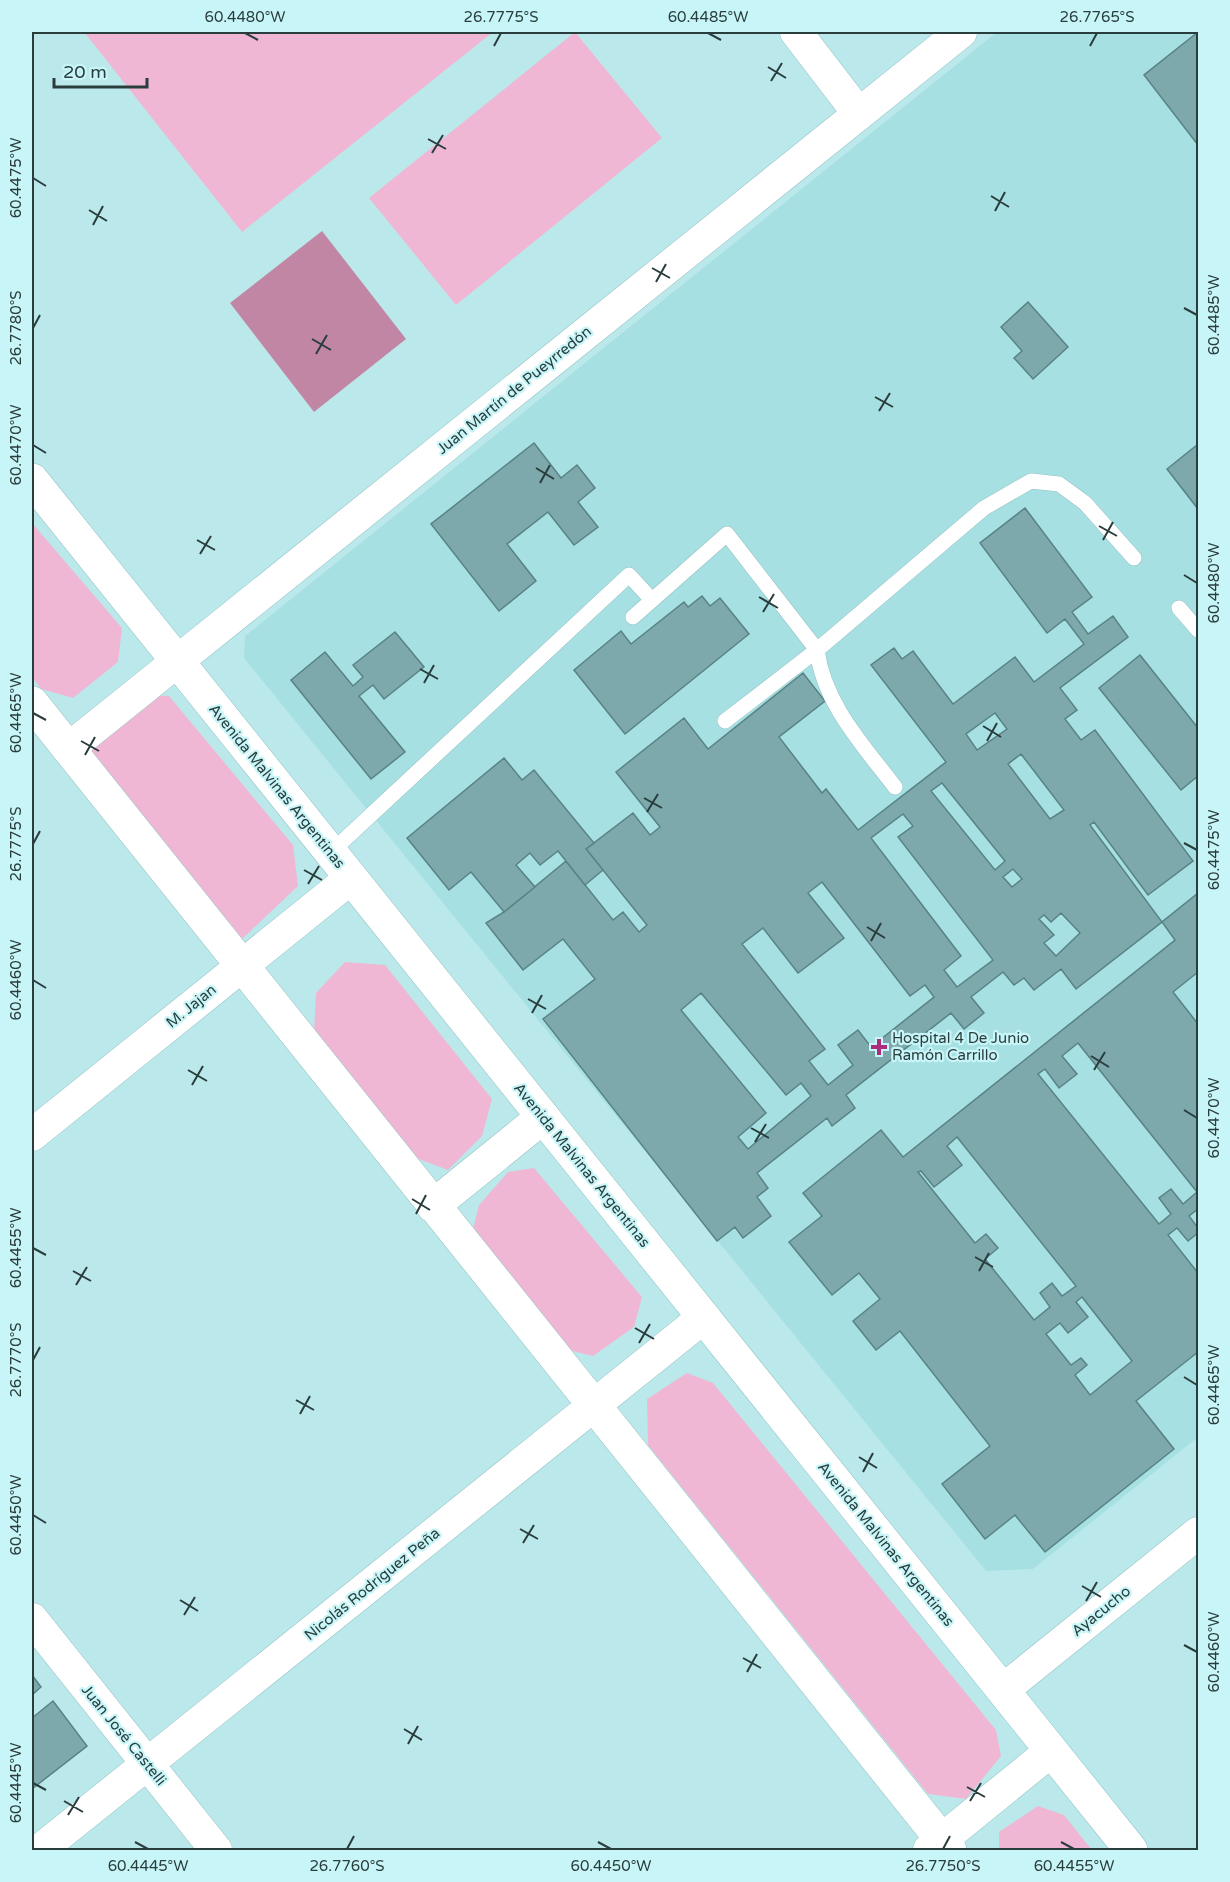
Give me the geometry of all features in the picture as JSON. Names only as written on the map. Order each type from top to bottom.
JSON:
[{"type":"main road","name":"Avenida Malvinas Argentinas","points":[[32,480],[1131,1851]]},
{"type":"main road","points":[[32,704],[594,1407],[940,1847]]},
{"type":"main road","points":[[433,1206],[543,1117]]},
{"type":"street","points":[[796,32],[859,114]]},
{"type":"street","name":"Juan Martín de Pueyrredón","points":[[68,749],[961,32]]},
{"type":"street","name":"M. Jajan","points":[[32,1135],[351,878]]},
{"type":"street","name":"Nicolás Rodríguez Peña","points":[[40,1851],[704,1317]]},
{"type":"street","name":"Ayacucho","points":[[1002,1690],[1198,1533]]},
{"type":"street","name":"Juan José Castelli","points":[[32,1619],[216,1851]]},
{"type":"street","points":[[940,1847],[1051,1751]]},
{"type":"lane","points":[[725,721],[817,650],[984,508],[1031,481],[1059,484],[1085,503],[1134,558]]},
{"type":"lane","points":[[633,617],[727,534],[817,650],[820,673],[838,713],[895,787]]},
{"type":"lane","points":[[330,853],[629,575],[652,600]]},
{"type":"lane","points":[[1179,608],[1198,630]]},
{"type":"shaded area","points":[[84,32],[493,32],[242,232]]},
{"type":"shaded area","points":[[575,32],[662,138],[456,305],[369,198]]},
{"type":"shaded area","name":"Hospital 4 De Junio Ramón Carrillo","points":[[997,32],[1198,32],[1198,1437],[1033,1569],[986,1571],[244,658],[245,636]]},
{"type":"shaded area","points":[[322,231],[406,339],[314,412],[230,303]]},
{"type":"shaded area","points":[[32,523],[122,628],[118,662],[73,698],[41,689],[32,677]]},
{"type":"shaded area","points":[[146,695],[169,696],[293,845],[298,886],[240,941],[86,748]]},
{"type":"shaded area","points":[[345,962],[385,965],[492,1099],[482,1136],[448,1170],[413,1157],[314,1033],[316,993]]},
{"type":"shaded area","points":[[534,1168],[642,1297],[634,1327],[593,1356],[564,1349],[472,1233],[479,1205],[508,1172]]},
{"type":"shaded area","points":[[687,1373],[713,1383],[996,1730],[1001,1756],[966,1799],[928,1794],[648,1445],[647,1399]]},
{"type":"shaded area","points":[[1038,1806],[1064,1815],[1092,1850],[999,1850],[999,1832]]},
{"type":"building","points":[[1198,32],[1198,145],[1144,75]]},
{"type":"building","points":[[1028,302],[1068,347],[1033,379],[1014,358],[1022,351],[1001,327]]},
{"type":"building","points":[[534,443],[561,478],[577,465],[595,488],[578,502],[598,527],[574,545],[548,512],[507,544],[536,581],[499,611],[431,524]]},
{"type":"building","points":[[1197,445],[1198,448],[1198,509],[1167,469]]},
{"type":"building","points":[[1025,508],[1092,597],[1072,612],[1088,634],[1113,616],[1128,637],[1060,688],[1077,710],[1065,719],[1081,740],[1095,730],[1193,861],[1148,895],[1094,822],[1090,825],[1162,922],[1076,989],[1061,969],[1034,990],[1024,978],[1014,985],[1003,972],[971,997],[984,1013],[964,1029],[951,1013],[846,1095],[855,1108],[832,1126],[827,1118],[757,1173],[768,1188],[757,1197],[771,1216],[743,1238],[735,1227],[717,1241],[543,1019],[595,979],[563,939],[523,970],[486,923],[504,912],[566,861],[613,920],[623,912],[639,932],[647,925],[586,849],[633,813],[650,835],[660,827],[616,772],[684,718],[708,749],[803,673],[825,701],[779,737],[822,793],[826,789],[858,830],[946,762],[871,665],[894,648],[902,659],[913,651],[953,704],[1015,657],[1034,682],[1084,644],[1065,619],[1047,633],[980,543]],"holes":[[[995,713],[1007,729],[977,750],[966,734]],[[1021,754],[1064,810],[1050,819],[1008,764]],[[942,783],[1005,861],[995,870],[931,791]],[[903,814],[913,826],[898,837],[993,960],[957,987],[944,970],[961,956],[871,838]],[[1013,869],[1022,879],[1012,887],[1003,877]],[[822,882],[910,996],[925,985],[934,997],[871,1047],[858,1030],[838,1045],[853,1065],[828,1085],[809,1061],[825,1049],[742,944],[763,928],[798,973],[844,938],[808,893]],[[1061,913],[1080,933],[1056,956],[1044,943],[1054,935],[1039,919],[1044,915],[1051,922]],[[701,993],[786,1095],[801,1083],[811,1096],[748,1149],[738,1137],[766,1113],[681,1010]]]},
{"type":"building","points":[[702,596],[710,606],[720,598],[749,634],[625,734],[574,670],[621,631],[631,644],[684,602],[688,607]]},
{"type":"building","points":[[395,632],[424,667],[384,699],[373,685],[359,696],[405,752],[371,779],[291,680],[325,652],[353,686],[363,677],[353,665]]},
{"type":"building","points":[[1140,655],[1198,728],[1198,776],[1181,790],[1099,688]]},
{"type":"building","points":[[504,758],[522,780],[534,770],[594,843],[586,849],[603,870],[585,885],[558,851],[540,865],[530,853],[516,865],[535,887],[504,912],[471,872],[449,890],[407,838]]},
{"type":"building","points":[[1198,893],[1198,972],[1173,992],[1198,1024],[1198,1209],[1189,1216],[1198,1228],[1198,1233],[1188,1241],[1177,1228],[1168,1235],[1198,1273],[1198,1352],[1136,1401],[1174,1449],[1045,1552],[1015,1515],[985,1539],[942,1484],[990,1446],[900,1331],[876,1350],[853,1321],[880,1299],[859,1273],[832,1295],[789,1242],[822,1216],[803,1193],[881,1130],[903,1157],[1175,940],[1162,922]],"holes":[[[1078,1043],[1197,1192],[1183,1204],[1171,1189],[1159,1198],[1171,1214],[1159,1224],[1038,1074],[1045,1069],[1059,1088],[1077,1074],[1062,1056]],[[957,1137],[1076,1286],[1062,1296],[1052,1283],[1040,1293],[1050,1307],[1034,1320],[985,1259],[998,1248],[986,1234],[975,1243],[918,1172],[921,1171],[934,1187],[962,1165],[947,1146]],[[1082,1297],[1132,1361],[1090,1395],[1075,1375],[1087,1365],[1081,1358],[1071,1365],[1046,1334],[1060,1323],[1068,1333],[1088,1317],[1076,1302]]]},
{"type":"building","points":[[32,1675],[41,1687],[32,1695]]},
{"type":"building","points":[[53,1701],[87,1746],[32,1789],[32,1718]]},
{"type":"place","name":"Hospital 4 De Junio Ramón Carrillo","points":[[879,1047]]}]
